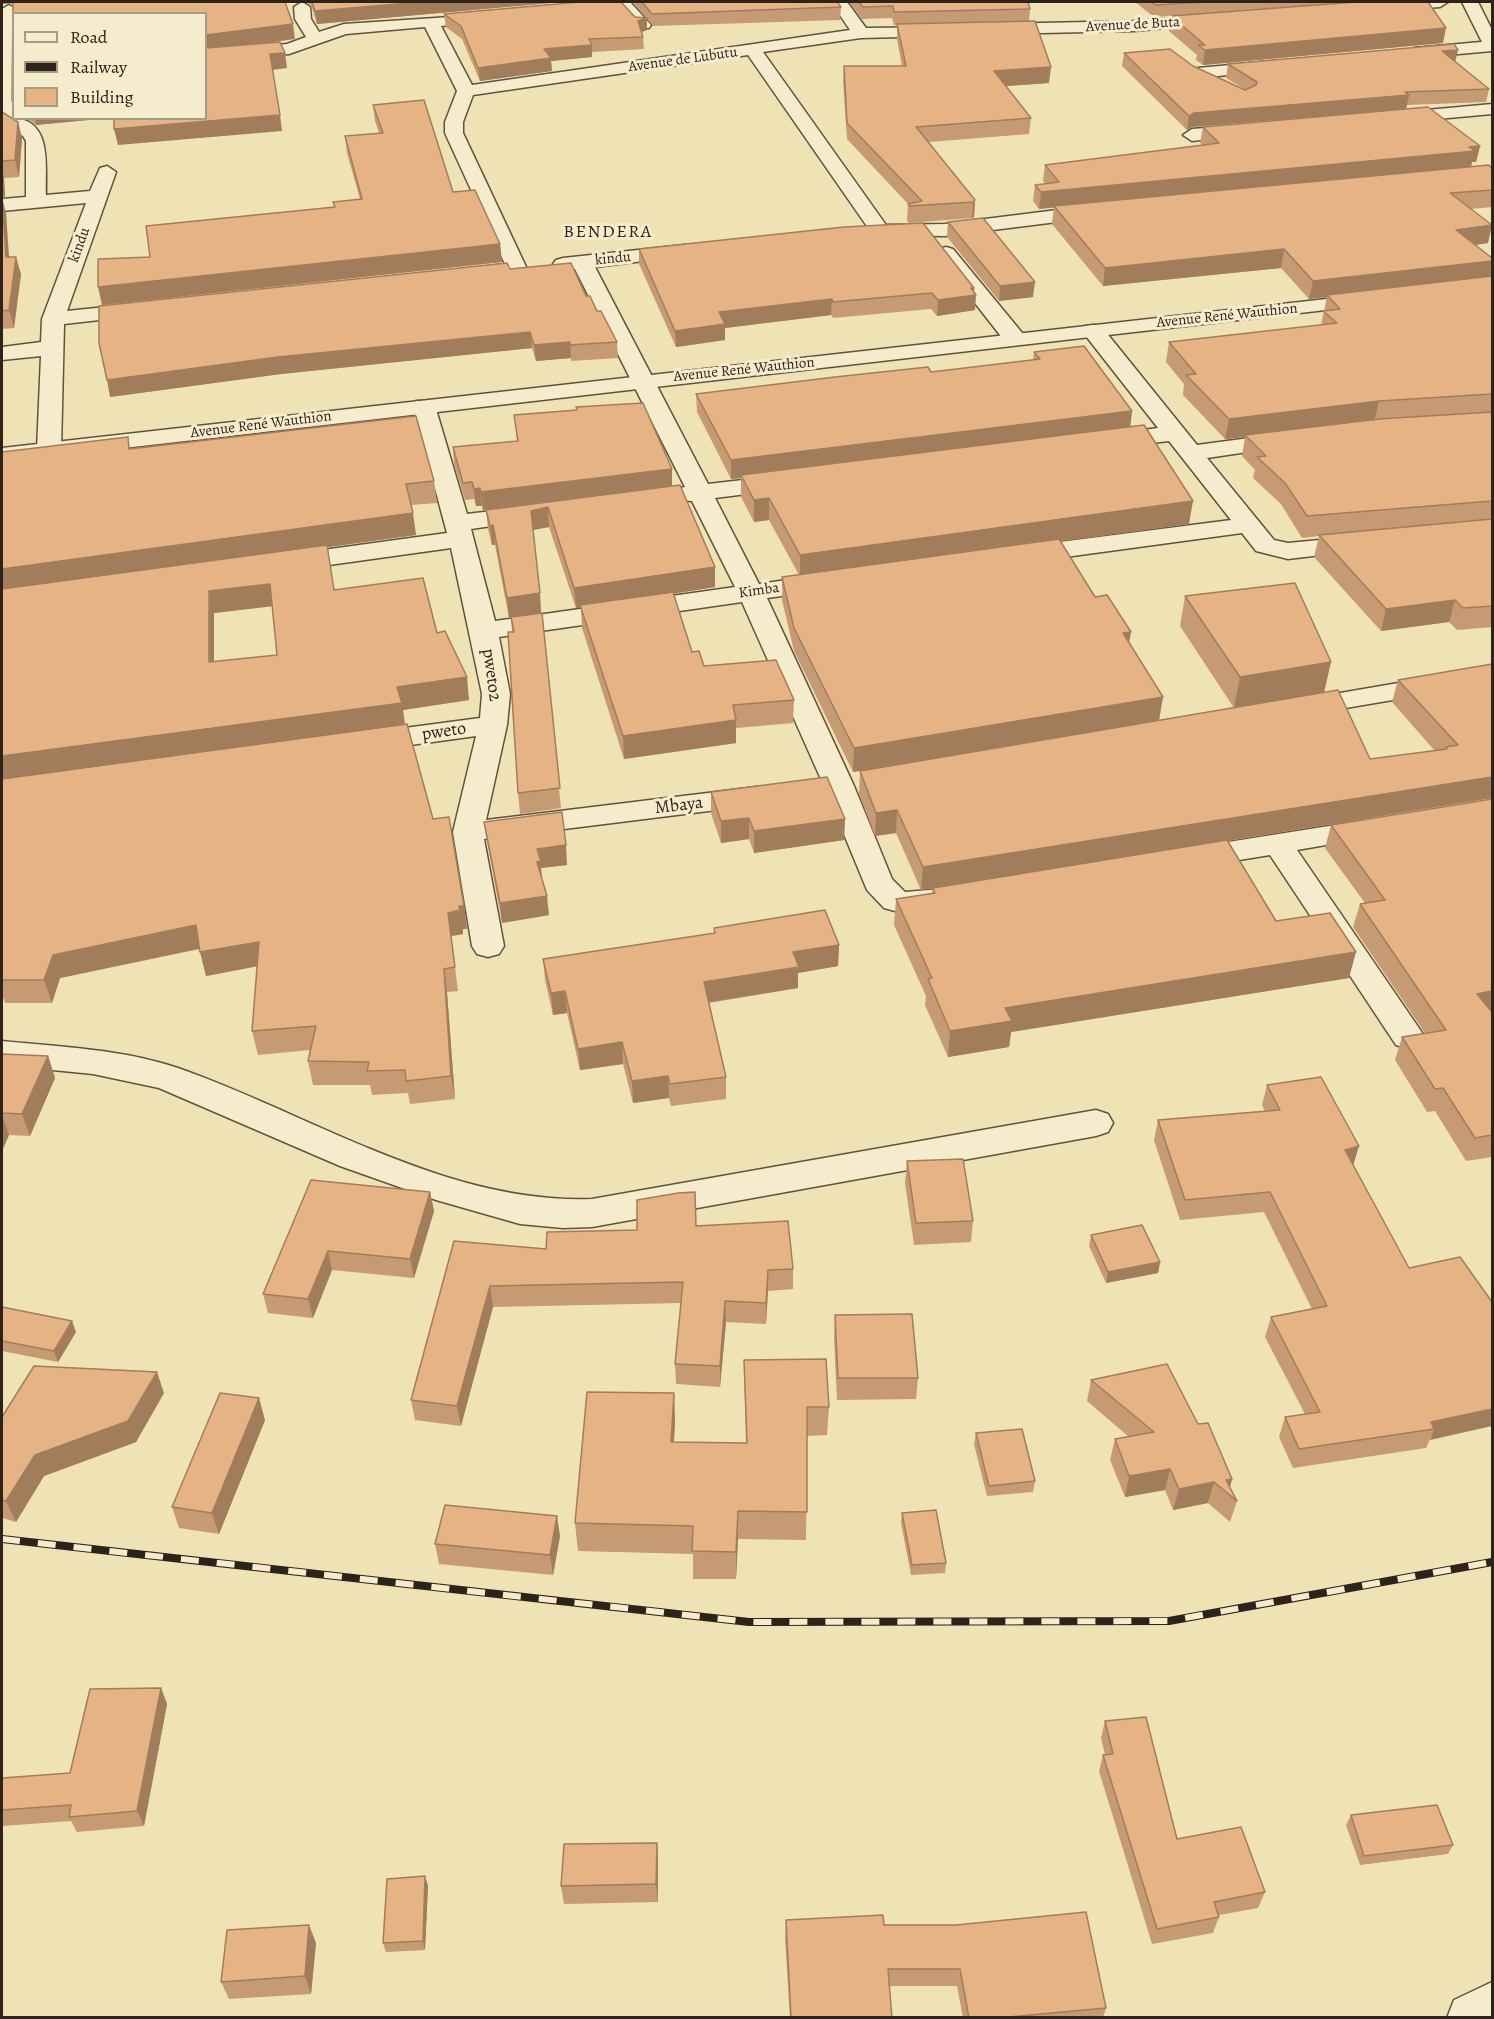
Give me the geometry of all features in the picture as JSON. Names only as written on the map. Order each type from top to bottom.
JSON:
[{"type":"street","points":[[622,2],[643,26]]},
{"type":"street","points":[[839,2],[861,33],[959,30]]},
{"type":"street","points":[[1371,7],[1440,2]]},
{"type":"street","points":[[1398,54],[1492,46],[1470,2]]},
{"type":"street","points":[[302,7],[303,19],[315,39]]},
{"type":"street","points":[[10,10],[7,120],[31,133],[35,141],[36,202]]},
{"type":"street","points":[[207,56],[289,49],[344,29],[431,23],[511,14]]},
{"type":"street","name":"Avenue de Buta","points":[[983,30],[1134,26],[1230,18]]},
{"type":"street","points":[[431,23],[466,91],[454,122],[454,133],[517,269]]},
{"type":"street","points":[[1134,26],[1153,40]]},
{"type":"street","name":"Avenue de Lubutu","points":[[466,91],[861,33]]},
{"type":"street","points":[[753,50],[880,231]]},
{"type":"street","points":[[1180,60],[1226,88]]},
{"type":"street","points":[[1198,73],[1293,64]]},
{"type":"street","points":[[1377,119],[1492,109]]},
{"type":"street","points":[[1192,135],[1261,129]]},
{"type":"street","name":"kindu","points":[[48,450],[53,319],[107,172]]},
{"type":"street","points":[[2,205],[98,196]]},
{"type":"street","points":[[858,233],[928,230],[1112,210]]},
{"type":"street","points":[[928,230],[1015,339]]},
{"type":"street","name":"kindu","points":[[455,275],[709,249]]},
{"type":"street","points":[[582,262],[645,381],[751,592],[839,785],[878,883],[895,901],[912,904],[972,894]]},
{"type":"street","name":"Avenue René Wauthion","points":[[2,455],[1391,298]]},
{"type":"street","points":[[53,319],[159,307]]},
{"type":"street","points":[[1093,331],[1265,546],[1279,550],[1302,550],[1387,542]]},
{"type":"street","points":[[2,353],[52,348]]},
{"type":"street","name":"pweto2","points":[[424,406],[459,531],[484,631],[496,694],[493,725],[468,832],[488,946]]},
{"type":"street","points":[[1086,444],[1174,433]]},
{"type":"street","points":[[1191,453],[1314,437]]},
{"type":"street","points":[[654,498],[807,479]]},
{"type":"street","points":[[261,566],[459,531],[561,510]]},
{"type":"street","points":[[997,558],[1248,525]]},
{"type":"street","name":"Kimba","points":[[484,631],[854,579]]},
{"type":"street","points":[[1271,712],[1492,675]]},
{"type":"street","name":"pweto","points":[[341,746],[493,725]]},
{"type":"street","name":"Mbaya","points":[[468,832],[781,793]]},
{"type":"street","points":[[1160,863],[1402,823]]},
{"type":"street","points":[[1278,844],[1408,1037]]},
{"type":"street","points":[[2,1053],[93,1062],[166,1077],[353,1157],[449,1190],[542,1213],[601,1211],[1096,1123]]},
{"type":"street","points":[[1472,2018],[1492,2007]]},
{"type":"building","points":[[13,2],[285,2],[293,24],[207,35],[207,12],[13,12]]},
{"type":"building","points":[[312,2],[422,2],[315,11]]},
{"type":"building","points":[[580,2],[621,2],[635,17],[647,18],[638,21],[643,37],[589,39],[592,45],[544,49],[551,58],[478,68],[461,26],[444,14]]},
{"type":"building","points":[[642,2],[837,2],[841,7],[652,14]]},
{"type":"building","points":[[859,2],[1028,2],[1030,9],[894,12],[893,6],[863,7]]},
{"type":"building","points":[[1152,2],[1204,2],[1155,5]]},
{"type":"building","points":[[1357,2],[1428,2],[1446,28],[1205,50],[1198,45],[1205,45],[1171,16]]},
{"type":"building","points":[[1035,21],[1051,67],[994,71],[1031,118],[916,127],[975,200],[973,202],[910,206],[908,204],[922,201],[847,123],[844,66],[906,66],[897,24]]},
{"type":"building","points":[[280,42],[285,53],[270,54],[280,115],[114,129],[114,120],[207,120],[207,48]]},
{"type":"building","points":[[1454,44],[1458,50],[1442,51],[1489,89],[1405,92],[1409,95],[1194,113],[1189,116],[1124,53],[1170,49],[1193,66],[1245,90],[1256,85],[1257,82],[1228,64]]},
{"type":"building","points":[[424,100],[453,192],[475,190],[500,244],[98,287],[98,259],[150,257],[146,226],[335,207],[333,202],[362,199],[345,136],[383,133],[373,105]]},
{"type":"building","points":[[1428,107],[1480,146],[1469,147],[1475,151],[1041,192],[1035,185],[1059,182],[1045,165],[1219,143],[1203,127]]},
{"type":"building","points":[[2,112],[18,122],[15,160],[2,161]]},
{"type":"building","points":[[1489,165],[1492,169],[1492,190],[1450,193],[1492,225],[1456,230],[1492,258],[1492,261],[1313,281],[1284,249],[1105,268],[1054,206]]},
{"type":"building","points":[[2,196],[6,257],[16,257],[9,310],[2,311]]},
{"type":"building","points":[[983,218],[1035,282],[1000,286],[948,222]]},
{"type":"building","points":[[923,223],[974,288],[971,288],[976,295],[938,300],[932,293],[833,302],[832,299],[719,312],[725,324],[675,331],[639,249],[844,227]]},
{"type":"building","points":[[507,263],[510,269],[571,263],[586,296],[590,296],[597,311],[601,311],[617,342],[534,345],[530,332],[278,357],[107,380],[99,343],[99,306]]},
{"type":"building","points":[[1492,276],[1492,394],[1379,401],[1229,419],[1186,375],[1196,374],[1169,342],[1337,323],[1323,311],[1340,309],[1327,295]]},
{"type":"building","points":[[1084,346],[1132,411],[731,460],[696,394],[928,367],[931,372],[1040,359],[1034,352]]},
{"type":"building","points":[[643,403],[672,469],[481,492],[480,488],[474,489],[472,482],[463,483],[453,447],[518,441],[514,415],[577,410],[576,407]]},
{"type":"building","points":[[1492,412],[1492,501],[1307,516],[1285,483],[1257,457],[1266,456],[1245,435],[1379,419]]},
{"type":"building","points":[[416,416],[434,481],[406,484],[413,513],[2,569],[2,452],[128,437],[129,449]]},
{"type":"building","points":[[1144,425],[1193,501],[800,555],[769,498],[754,500],[741,475]]},
{"type":"building","points":[[680,485],[715,567],[574,588],[548,507],[531,511],[540,593],[507,598],[493,525],[490,526],[486,510]]},
{"type":"building","points":[[1492,519],[1492,606],[1463,608],[1455,600],[1386,609],[1319,535]]},
{"type":"building","points":[[1059,539],[1095,597],[1107,595],[1131,632],[1123,633],[1163,697],[854,748],[794,628],[782,577]]},
{"type":"building","points":[[327,545],[334,590],[423,578],[437,633],[445,631],[467,677],[397,687],[402,703],[2,756],[2,589]],"holes":[[[270,584],[277,655],[209,662],[209,591]]]},
{"type":"building","points":[[1295,583],[1331,662],[1240,677],[1185,596]]},
{"type":"building","points":[[673,592],[692,652],[699,651],[704,666],[776,660],[794,700],[733,705],[736,720],[623,736],[580,605]]},
{"type":"building","points":[[542,613],[560,788],[518,793],[508,632],[514,632],[511,617]]},
{"type":"building","points":[[1492,664],[1492,777],[923,867],[897,810],[876,813],[860,771],[1338,690],[1370,759],[1447,749],[1446,747],[1458,745],[1398,680]]},
{"type":"building","points":[[407,724],[433,819],[449,817],[464,906],[459,906],[460,910],[448,913],[455,967],[444,969],[451,1076],[406,1081],[405,1070],[367,1071],[369,1062],[308,1061],[316,1026],[252,1031],[259,942],[200,952],[196,925],[53,955],[44,980],[2,980],[2,779]]},
{"type":"building","points":[[827,777],[845,819],[754,831],[749,818],[721,821],[711,792]]},
{"type":"building","points":[[1492,799],[1492,991],[1477,994],[1492,1012],[1492,1135],[1475,1138],[1443,1088],[1435,1089],[1402,1037],[1446,1030],[1360,904],[1385,900],[1331,825]]},
{"type":"building","points":[[562,812],[566,845],[537,849],[541,861],[537,862],[547,896],[500,903],[484,822]]},
{"type":"building","points":[[1227,840],[1276,921],[1330,913],[1356,952],[1005,1008],[1012,1021],[950,1031],[928,979],[932,978],[896,899],[935,893],[933,888]]},
{"type":"building","points":[[825,910],[839,945],[793,952],[799,967],[704,982],[726,1077],[670,1084],[668,1076],[632,1081],[622,1042],[578,1049],[565,991],[551,993],[543,959],[715,933],[714,928]]},
{"type":"building","points":[[2,1054],[48,1056],[22,1114],[2,1113]]},
{"type":"building","points":[[1321,1077],[1359,1146],[1345,1150],[1409,1268],[1460,1257],[1492,1302],[1492,1409],[1431,1422],[1434,1429],[1299,1449],[1285,1417],[1320,1412],[1271,1317],[1327,1306],[1270,1192],[1185,1200],[1158,1120],[1280,1110],[1267,1085]]},
{"type":"building","points":[[963,1159],[973,1221],[916,1223],[907,1161]]},
{"type":"building","points":[[311,1180],[430,1192],[410,1259],[328,1251],[308,1299],[263,1294]]},
{"type":"building","points":[[695,1192],[696,1226],[788,1221],[793,1269],[768,1270],[766,1303],[725,1301],[720,1366],[675,1364],[683,1282],[490,1286],[457,1406],[411,1400],[454,1241],[546,1249],[547,1232],[637,1230],[637,1200]]},
{"type":"building","points":[[1142,1225],[1160,1262],[1108,1272],[1091,1235]]},
{"type":"building","points":[[2,1307],[72,1321],[54,1351],[2,1341]]},
{"type":"building","points":[[912,1314],[918,1378],[838,1378],[835,1315]]},
{"type":"building","points":[[826,1359],[829,1407],[807,1407],[807,1512],[738,1511],[736,1552],[692,1551],[693,1526],[575,1523],[587,1392],[674,1393],[671,1442],[747,1443],[744,1360]]},
{"type":"building","points":[[1167,1364],[1198,1424],[1208,1423],[1232,1479],[1226,1480],[1237,1501],[1214,1482],[1179,1489],[1170,1469],[1129,1476],[1115,1439],[1154,1432],[1091,1380]]},
{"type":"building","points":[[34,1366],[157,1372],[128,1421],[35,1455],[6,1501],[2,1500],[2,1417]]},
{"type":"building","points":[[220,1393],[259,1398],[212,1513],[172,1507]]},
{"type":"building","points":[[1022,1429],[1035,1481],[989,1486],[976,1433]]},
{"type":"building","points":[[445,1505],[557,1516],[550,1555],[435,1544]]},
{"type":"building","points":[[936,1510],[946,1563],[912,1565],[902,1513]]},
{"type":"building","points":[[161,1688],[137,1811],[69,1817],[71,1805],[2,1810],[2,1778],[70,1773],[90,1689]]},
{"type":"building","points":[[1146,1717],[1177,1839],[1241,1827],[1265,1892],[1214,1902],[1219,1917],[1157,1929],[1103,1755],[1113,1754],[1105,1721]]},
{"type":"building","points":[[1437,1805],[1453,1845],[1364,1856],[1351,1815]]},
{"type":"building","points":[[657,1843],[656,1884],[561,1886],[564,1844]]},
{"type":"building","points":[[425,1876],[423,1941],[383,1943],[387,1879]]},
{"type":"building","points":[[1086,1912],[1106,2008],[998,2018],[969,2018],[960,1969],[888,1969],[892,2018],[791,2018],[786,1920],[883,1915],[884,1925],[956,1925]]},
{"type":"building","points":[[309,1925],[305,1976],[221,1982],[227,1930]]},
{"type":"railway","points":[[2,1539],[749,1622],[1169,1621],[1492,1562]]},
{"type":"district","name":"BENDERA","points":[[608,233]]}]
